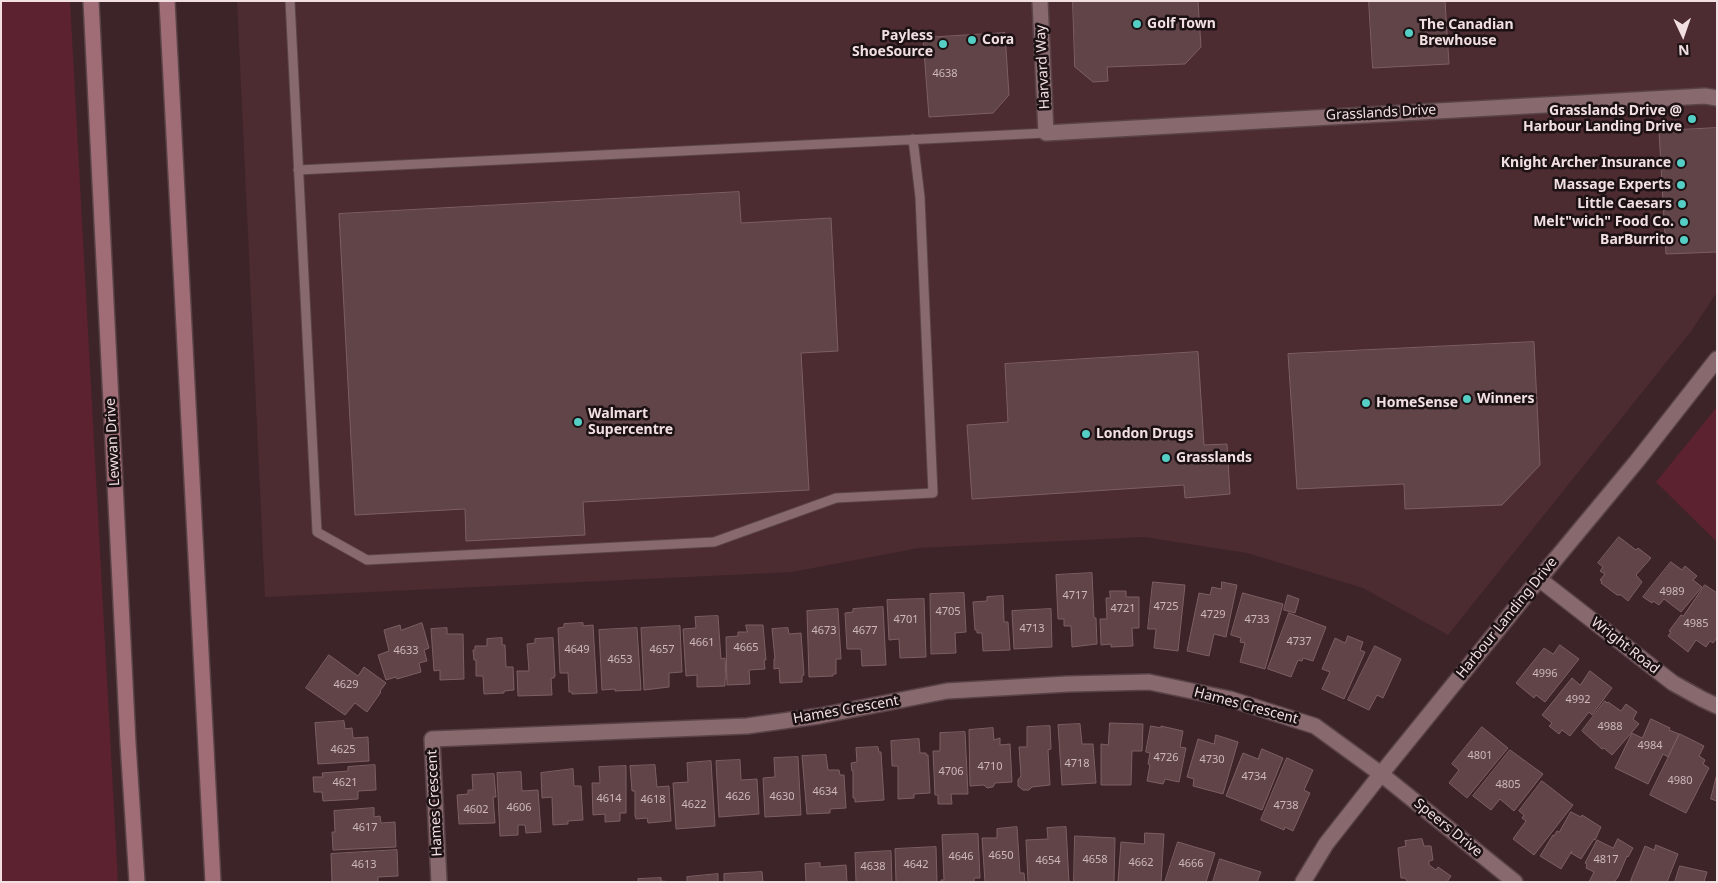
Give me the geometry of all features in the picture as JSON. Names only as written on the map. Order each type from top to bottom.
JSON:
[{"type":"main road","name":"Lewvan Drive","points":[[90,1],[128,743],[137,882]]},
{"type":"main road","points":[[157,1],[174,151]]},
{"type":"main road","points":[[167,1],[213,882]]},
{"type":"main road","points":[[128,743],[148,882]]},
{"type":"street","name":"Harvard Way","points":[[1040,1],[1046,133]]},
{"type":"street","name":"Grasslands Drive","points":[[1046,133],[1705,96],[1717,98]]},
{"type":"street","name":"Harbour Landing Drive","points":[[1303,882],[1326,844],[1381,774],[1539,578],[1638,460],[1717,359]]},
{"type":"street","name":"Wright Road","points":[[1539,578],[1673,683],[1717,706]]},
{"type":"street","name":"Hames Crescent","points":[[439,882],[432,739],[746,726],[819,716],[948,692],[1068,684],[1149,682],[1230,699],[1315,726],[1381,774]]},
{"type":"street","name":"Speers Drive","points":[[1381,774],[1511,881]]},
{"type":"lane","points":[[290,1],[317,532],[366,560],[714,542],[836,498],[934,493],[920,198],[912,139]]},
{"type":"lane","points":[[298,170],[1046,133]]},
{"type":"shaded area","points":[[1,1],[70,1],[118,882],[1,882]]},
{"type":"shaded area","name":"Grasslands","points":[[237,1],[1717,1],[1717,292],[1692,330],[1448,635],[1363,588],[1247,553],[1144,537],[919,548],[792,572],[265,597]]},
{"type":"shaded area","points":[[1717,407],[1717,542],[1656,482]]},
{"type":"building","name":"Golf Town","points":[[1073,1],[1198,1],[1201,47],[1185,64],[1107,67],[1108,81],[1093,82],[1075,67]]},
{"type":"building","name":"The Canadian Brewhouse","points":[[1369,1],[1445,1],[1449,64],[1373,68]]},
{"type":"building","points":[[1005,33],[1009,95],[993,113],[929,117],[923,38]]},
{"type":"building","points":[[1717,128],[1717,252],[1666,254],[1659,131]]},
{"type":"building","name":"Walmart Supercentre","points":[[739,192],[741,223],[831,218],[838,351],[801,353],[809,490],[583,502],[585,535],[466,541],[465,509],[355,515],[339,214]]},
{"type":"building","points":[[1534,342],[1540,465],[1502,505],[1405,509],[1404,484],[1297,489],[1288,354]]},
{"type":"building","name":"London Drugs","points":[[1198,352],[1204,445],[1227,444],[1230,494],[1185,498],[1184,485],[972,499],[967,425],[1008,422],[1005,364]]},
{"type":"building","points":[[1619,537],[1636,550],[1638,548],[1651,558],[1636,575],[1642,582],[1628,601],[1601,583],[1602,581],[1600,580],[1605,574],[1600,571],[1603,567],[1598,563]]},
{"type":"building","points":[[1671,562],[1682,570],[1685,566],[1697,576],[1693,580],[1702,587],[1681,612],[1664,599],[1659,605],[1643,597]]},
{"type":"building","points":[[1092,573],[1097,644],[1072,647],[1071,626],[1064,626],[1064,619],[1058,619],[1056,575]]},
{"type":"building","points":[[1153,582],[1185,585],[1178,651],[1154,648],[1156,629],[1148,629]]},
{"type":"building","points":[[1222,582],[1237,585],[1226,637],[1214,634],[1209,656],[1187,651],[1199,593],[1210,595],[1212,587],[1221,589]]},
{"type":"building","points":[[1705,585],[1717,593],[1717,638],[1713,643],[1710,641],[1706,647],[1696,640],[1688,652],[1668,636],[1671,632],[1669,631],[1681,615],[1683,616]]},
{"type":"building","points":[[1110,591],[1126,591],[1126,597],[1139,597],[1139,628],[1132,628],[1133,646],[1111,647],[1111,644],[1101,645],[1100,619],[1107,619],[1106,598],[1110,598]]},
{"type":"building","points":[[964,593],[966,632],[955,633],[956,653],[931,654],[930,594]]},
{"type":"building","points":[[1243,593],[1283,604],[1265,669],[1240,662],[1245,643],[1240,642],[1241,638],[1231,635]]},
{"type":"building","points":[[1288,595],[1299,599],[1295,613],[1284,610]]},
{"type":"building","points":[[1003,596],[1004,622],[1008,622],[1010,650],[983,651],[982,633],[977,633],[977,630],[975,630],[973,602],[987,601],[987,597]]},
{"type":"building","points":[[924,599],[926,657],[900,658],[899,639],[889,640],[887,600]]},
{"type":"building","points":[[883,607],[886,665],[862,666],[861,649],[847,649],[845,613],[853,612],[853,609]]},
{"type":"building","points":[[838,609],[841,659],[836,659],[836,674],[833,674],[833,676],[809,677],[807,611]]},
{"type":"building","points":[[1051,609],[1052,647],[1014,649],[1012,611]]},
{"type":"building","points":[[1289,613],[1326,627],[1313,661],[1303,658],[1302,661],[1298,660],[1291,677],[1268,669]]},
{"type":"building","points":[[718,616],[721,659],[725,658],[725,686],[697,687],[697,675],[686,676],[683,629],[696,628],[695,617]]},
{"type":"building","points":[[422,623],[429,648],[424,650],[427,661],[419,663],[421,672],[386,680],[378,655],[389,651],[384,630],[400,625],[401,630]]},
{"type":"building","points":[[583,623],[583,626],[593,625],[597,693],[572,694],[572,692],[569,692],[568,673],[560,673],[558,628],[564,627],[564,624]]},
{"type":"building","points":[[746,625],[763,625],[765,669],[749,670],[750,684],[727,685],[726,637],[738,636],[738,632],[747,632]]},
{"type":"building","points":[[680,626],[682,672],[669,673],[669,687],[644,690],[641,628]]},
{"type":"building","points":[[447,628],[447,634],[463,634],[464,679],[440,680],[440,670],[434,671],[431,629]]},
{"type":"building","points":[[637,628],[641,690],[602,690],[599,630]]},
{"type":"building","points":[[788,628],[789,634],[801,633],[804,675],[802,676],[802,682],[780,683],[779,668],[774,669],[772,629]]},
{"type":"building","points":[[1348,636],[1363,642],[1360,650],[1365,652],[1344,699],[1322,689],[1330,672],[1322,669],[1335,638],[1345,643]]},
{"type":"building","points":[[502,638],[502,645],[505,645],[506,667],[513,667],[514,690],[504,691],[504,693],[484,694],[483,676],[476,676],[476,660],[474,660],[473,650],[475,650],[475,646],[487,646],[487,639]]},
{"type":"building","points":[[553,638],[555,676],[551,678],[552,695],[518,696],[517,671],[529,671],[527,644],[535,643],[535,639]]},
{"type":"building","points":[[1560,645],[1579,659],[1545,702],[1536,695],[1534,698],[1516,683],[1544,648],[1553,654]]},
{"type":"building","points":[[1375,646],[1401,659],[1383,698],[1377,695],[1369,710],[1348,700]]},
{"type":"building","points":[[329,655],[358,676],[364,667],[386,683],[367,712],[355,703],[345,715],[306,688]]},
{"type":"building","points":[[1590,671],[1612,688],[1592,715],[1589,712],[1570,736],[1562,730],[1559,734],[1549,726],[1552,723],[1542,715],[1572,678],[1580,685]]},
{"type":"building","points":[[1605,701],[1621,711],[1626,704],[1637,712],[1633,719],[1639,724],[1612,755],[1604,748],[1602,749],[1582,731]]},
{"type":"building","points":[[1651,719],[1679,734],[1668,757],[1663,754],[1648,784],[1615,768],[1632,733],[1642,738]]},
{"type":"building","points":[[344,721],[345,729],[352,728],[353,738],[368,737],[369,761],[318,764],[315,723]]},
{"type":"building","points":[[1110,723],[1143,724],[1142,751],[1132,751],[1131,785],[1101,785],[1101,744],[1108,745]]},
{"type":"building","points":[[1080,724],[1082,744],[1093,744],[1096,783],[1062,785],[1058,725]]},
{"type":"building","points":[[1050,726],[1051,749],[1048,750],[1050,785],[1023,790],[1018,786],[1018,780],[1021,776],[1019,747],[1027,747],[1027,727]]},
{"type":"building","points":[[1151,726],[1161,728],[1161,726],[1183,731],[1180,747],[1186,748],[1179,782],[1165,779],[1163,784],[1147,781],[1150,753],[1146,752]]},
{"type":"building","points":[[1482,727],[1508,748],[1467,798],[1449,783],[1459,770],[1452,764]]},
{"type":"building","points":[[993,728],[994,740],[1000,738],[1000,745],[1010,744],[1012,782],[995,783],[993,787],[987,788],[984,785],[970,786],[969,730]]},
{"type":"building","points":[[965,732],[968,794],[951,794],[952,804],[938,804],[938,795],[935,795],[933,751],[940,751],[940,733]]},
{"type":"building","points":[[1680,734],[1704,746],[1699,756],[1705,760],[1703,764],[1709,768],[1686,813],[1650,795]]},
{"type":"building","points":[[1216,735],[1238,742],[1223,794],[1193,786],[1194,779],[1187,777],[1198,739],[1214,744]]},
{"type":"building","points":[[919,739],[920,753],[928,755],[930,793],[914,794],[914,798],[898,799],[898,766],[892,766],[891,741]]},
{"type":"building","points":[[878,747],[879,752],[881,752],[884,800],[855,802],[855,798],[853,798],[853,771],[851,763],[857,762],[856,748]]},
{"type":"building","points":[[1262,749],[1283,758],[1262,810],[1226,796],[1243,753],[1258,759]]},
{"type":"building","points":[[1510,750],[1543,774],[1514,811],[1500,799],[1491,810],[1473,796]]},
{"type":"building","points":[[826,755],[828,770],[839,770],[840,775],[844,775],[846,808],[830,809],[830,813],[807,814],[802,756]]},
{"type":"building","points":[[798,757],[801,815],[765,817],[763,778],[775,777],[774,758]]},
{"type":"building","points":[[1287,758],[1313,770],[1304,790],[1310,793],[1293,831],[1285,827],[1284,830],[1261,820]]},
{"type":"building","points":[[740,760],[741,780],[757,779],[759,814],[719,817],[716,761]]},
{"type":"building","points":[[711,761],[715,826],[676,829],[673,783],[688,782],[687,763]]},
{"type":"building","points":[[375,765],[376,790],[358,791],[358,799],[323,801],[322,792],[314,792],[313,777],[323,777],[322,773],[348,771],[348,767]]},
{"type":"building","points":[[655,765],[657,787],[669,786],[671,821],[648,823],[647,818],[636,819],[635,816],[635,791],[632,791],[630,766]]},
{"type":"building","points":[[626,766],[626,813],[620,813],[620,821],[605,822],[605,814],[593,815],[592,783],[600,783],[599,767]]},
{"type":"building","points":[[573,769],[574,786],[581,786],[583,820],[553,825],[552,797],[542,798],[541,773]]},
{"type":"building","points":[[521,772],[522,791],[538,790],[541,832],[526,833],[525,825],[518,825],[518,835],[500,836],[497,773]]},
{"type":"building","points":[[494,774],[496,797],[493,797],[495,823],[459,824],[457,795],[468,794],[468,790],[473,790],[472,775]]},
{"type":"building","points":[[1717,774],[1717,801],[1711,799]]},
{"type":"building","points":[[1542,781],[1573,805],[1534,855],[1513,839],[1526,821],[1522,818],[1524,815],[1519,811]]},
{"type":"building","points":[[374,808],[374,817],[380,816],[381,823],[395,822],[396,847],[333,850],[332,832],[335,832],[334,811]]},
{"type":"building","points":[[1571,812],[1581,817],[1582,815],[1601,827],[1595,840],[1581,859],[1571,853],[1572,851],[1561,869],[1540,856],[1553,835],[1557,831],[1559,832]]},
{"type":"building","points":[[1017,827],[1020,873],[1024,873],[1025,882],[985,882],[982,838],[997,838],[997,829]]},
{"type":"building","points":[[1066,827],[1069,882],[1028,882],[1026,840],[1048,839],[1047,828]]},
{"type":"building","points":[[1145,833],[1164,834],[1161,882],[1118,882],[1121,842],[1144,844]]},
{"type":"building","points":[[978,834],[980,878],[974,878],[974,882],[941,882],[941,880],[944,880],[942,835]]},
{"type":"building","points":[[1075,836],[1115,838],[1114,882],[1074,882]]},
{"type":"building","points":[[1422,839],[1424,846],[1431,846],[1433,860],[1429,861],[1429,865],[1436,870],[1438,867],[1451,876],[1447,882],[1408,882],[1405,878],[1401,878],[1398,848],[1406,846],[1405,841]]},
{"type":"building","points":[[1618,839],[1633,848],[1627,856],[1618,877],[1614,882],[1589,882],[1594,872],[1586,868],[1587,864],[1585,863],[1597,840],[1613,848]]},
{"type":"building","points":[[1178,842],[1215,853],[1206,882],[1165,882]]},
{"type":"building","points":[[1656,845],[1678,854],[1667,882],[1630,882],[1645,846],[1654,850]]},
{"type":"building","points":[[936,847],[937,882],[896,882],[895,849]]},
{"type":"building","points":[[397,850],[398,876],[378,877],[378,882],[332,882],[331,854]]},
{"type":"building","points":[[891,851],[892,882],[856,882],[855,853]]},
{"type":"building","points":[[1220,859],[1261,872],[1257,882],[1213,882]]},
{"type":"building","points":[[820,863],[820,867],[846,865],[847,882],[806,882],[805,864]]},
{"type":"building","points":[[1680,866],[1707,872],[1704,882],[1675,882]]},
{"type":"building","points":[[762,872],[763,882],[724,882],[724,874]]},
{"type":"building","points":[[718,874],[718,882],[687,882],[687,877]]},
{"type":"building","points":[[661,878],[661,881],[673,882],[638,882],[638,879]]},
{"type":"place","name":"Golf Town","points":[[1137,24]]},
{"type":"place","name":"The Canadian Brewhouse","points":[[1409,33]]},
{"type":"place","name":"Cora","points":[[972,40]]},
{"type":"place","name":"Payless ShoeSource","points":[[943,44]]},
{"type":"place","name":"Grasslands Drive @ Harbour Landing Drive","points":[[1692,119]]},
{"type":"place","name":"Knight Archer Insurance","points":[[1681,163]]},
{"type":"place","name":"Massage Experts","points":[[1681,185]]},
{"type":"place","name":"Little Caesars","points":[[1682,204]]},
{"type":"place","name":"Melt\"wich\" Food Co.","points":[[1684,222]]},
{"type":"place","name":"BarBurrito","points":[[1684,240]]},
{"type":"place","name":"Winners","points":[[1467,399]]},
{"type":"place","name":"HomeSense","points":[[1366,403]]},
{"type":"place","name":"Walmart Supercentre","points":[[578,422]]},
{"type":"place","name":"London Drugs","points":[[1086,434]]},
{"type":"place","name":"Grasslands","points":[[1166,458]]}]
